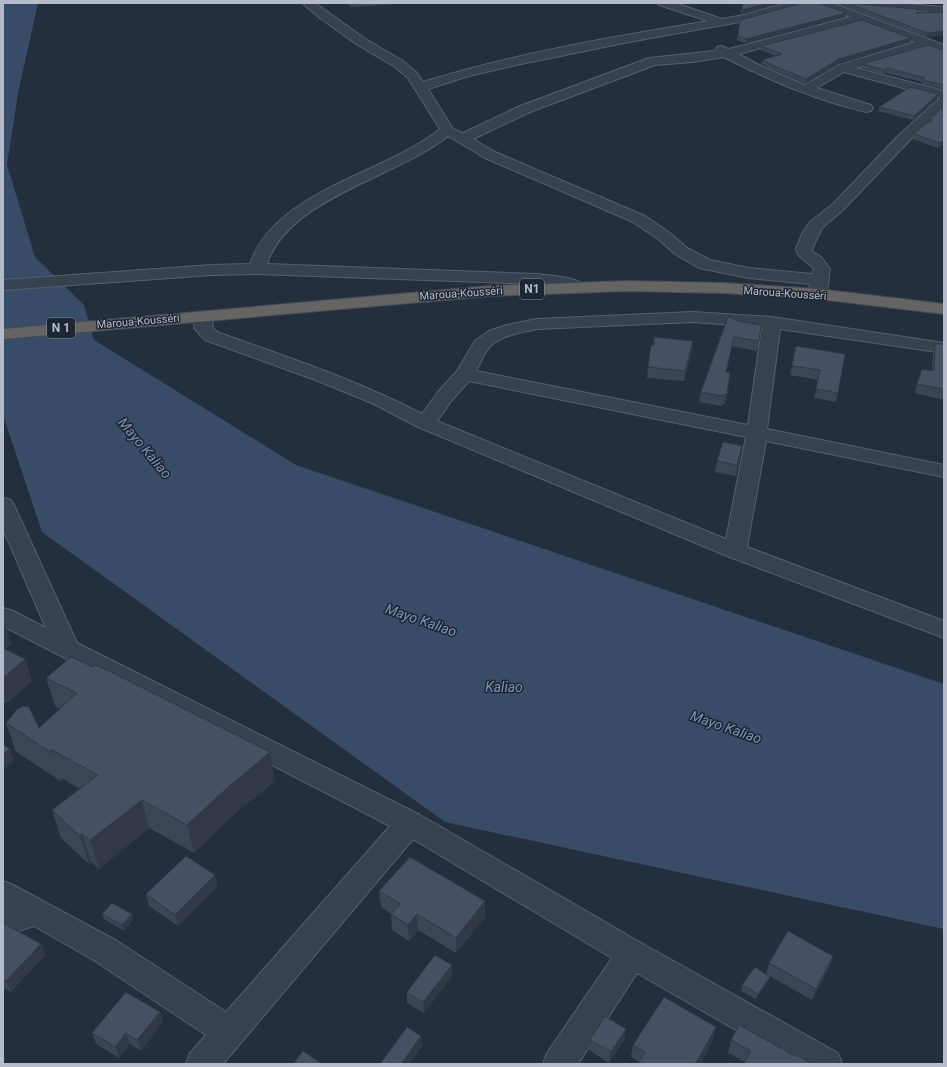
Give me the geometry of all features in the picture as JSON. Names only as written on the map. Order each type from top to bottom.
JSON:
[{"type":"highway","name":"Maroua-Kousséri","points":[[3,334],[490,291],[628,286],[723,288],[819,287],[944,309]]},
{"type":"street","points":[[308,3],[360,41],[399,64],[413,76],[447,130],[490,155],[639,219],[664,236],[681,251],[705,264],[819,287],[822,269],[815,260],[805,254],[804,249],[811,232],[816,225],[838,207],[903,139],[944,101]]},
{"type":"street","points":[[663,3],[722,22]]},
{"type":"street","points":[[420,87],[465,73],[521,60],[676,29],[745,18],[798,3]]},
{"type":"street","points":[[822,3],[944,49]]},
{"type":"street","points":[[854,3],[944,10]]},
{"type":"street","points":[[462,139],[525,109],[653,61],[693,58],[726,53],[861,18]]},
{"type":"street","points":[[676,29],[760,71],[806,90],[866,108]]},
{"type":"street","points":[[806,90],[827,76],[843,68],[926,43]]},
{"type":"street","points":[[843,68],[883,80],[944,95]]},
{"type":"street","points":[[257,270],[267,245],[309,206],[332,192],[390,166],[435,140],[447,130]]},
{"type":"street","points":[[3,285],[212,270],[257,270],[537,279],[566,284],[578,288]]},
{"type":"street","points":[[205,316],[203,328],[211,336],[325,377],[381,400],[425,423],[735,551],[944,630]]},
{"type":"street","points":[[425,423],[445,396],[465,374],[481,345],[495,335],[512,329],[537,324],[693,317],[772,322],[944,348]]},
{"type":"street","points":[[735,551],[757,433],[772,322]]},
{"type":"street","points":[[465,374],[944,471]]},
{"type":"street","points":[[3,506],[68,650]]},
{"type":"street","points":[[3,616],[410,823],[632,954],[826,1064]]},
{"type":"street","points":[[202,1064],[410,823]]},
{"type":"street","points":[[3,894],[106,951],[230,1033]]},
{"type":"street","points":[[3,923],[35,913]]},
{"type":"street","points":[[559,1064],[632,954]]},
{"type":"water","name":"Kaliao","points":[[3,3],[38,3],[18,93],[7,165],[35,257],[84,305],[94,340],[296,465],[944,684],[944,929],[445,822],[42,532],[3,415]]},
{"type":"building","points":[[743,3],[768,3],[743,10]]},
{"type":"building","points":[[802,3],[819,3],[846,13],[746,39],[738,36],[740,20]]},
{"type":"building","points":[[847,3],[917,9],[917,13],[944,12],[944,31],[927,33]]},
{"type":"building","points":[[862,20],[911,38],[839,59],[806,79],[762,60],[782,54],[761,46]]},
{"type":"building","points":[[928,45],[944,50],[944,85],[923,80],[925,78],[887,68],[885,70],[862,64]]},
{"type":"building","points":[[910,87],[938,94],[914,116],[879,107]]},
{"type":"building","points":[[944,106],[944,140],[940,143],[914,134],[925,124],[933,120],[930,119]]},
{"type":"building","points":[[728,317],[737,321],[761,325],[759,341],[734,337],[726,372],[730,373],[727,394],[724,394],[723,396],[701,392]]},
{"type":"building","points":[[654,337],[693,341],[685,371],[648,367],[651,345],[654,345]]},
{"type":"building","points":[[935,344],[944,344],[944,389],[917,384],[922,369],[934,371]]},
{"type":"building","points":[[796,346],[845,354],[838,393],[816,389],[820,370],[792,366]]},
{"type":"building","points":[[723,442],[742,446],[737,465],[717,461]]},
{"type":"building","points":[[3,648],[25,659],[3,678]]},
{"type":"building","points":[[71,657],[93,667],[95,665],[107,670],[270,752],[226,789],[187,825],[142,800],[90,840],[82,834],[80,836],[52,810],[98,775],[50,749],[53,754],[6,723],[17,709],[23,706],[29,707],[39,728],[77,693],[46,678]]},
{"type":"building","points":[[3,745],[10,749],[3,755]]},
{"type":"building","points":[[186,856],[215,875],[175,915],[146,894]]},
{"type":"building","points":[[410,857],[485,901],[456,938],[417,914],[408,925],[391,914],[401,904],[379,891]]},
{"type":"building","points":[[112,903],[132,914],[122,925],[102,914]]},
{"type":"building","points":[[5,924],[41,944],[6,981],[3,980],[3,925]]},
{"type":"building","points":[[788,931],[833,956],[816,989],[769,963]]},
{"type":"building","points":[[435,955],[452,965],[423,1002],[407,992]]},
{"type":"building","points":[[755,967],[770,977],[758,994],[742,985]]},
{"type":"building","points":[[126,992],[160,1012],[137,1040],[126,1033],[115,1047],[92,1033]]},
{"type":"building","points":[[664,997],[716,1027],[696,1063],[698,1064],[638,1064],[645,1052],[633,1045]]},
{"type":"building","points":[[605,1016],[626,1029],[611,1052],[590,1040]]},
{"type":"building","points":[[739,1025],[795,1056],[796,1055],[813,1064],[744,1064],[751,1051],[731,1040]]},
{"type":"building","points":[[407,1027],[421,1036],[401,1064],[380,1064]]},
{"type":"building","points":[[303,1051],[322,1064],[293,1064]]},
{"type":"water label","name":"Mayo Kaliao","points":[[145,448]]},
{"type":"water label","name":"Mayo Kaliao","points":[[421,620]]},
{"type":"water label","name":"Mayo Kaliao","points":[[726,727]]}]
